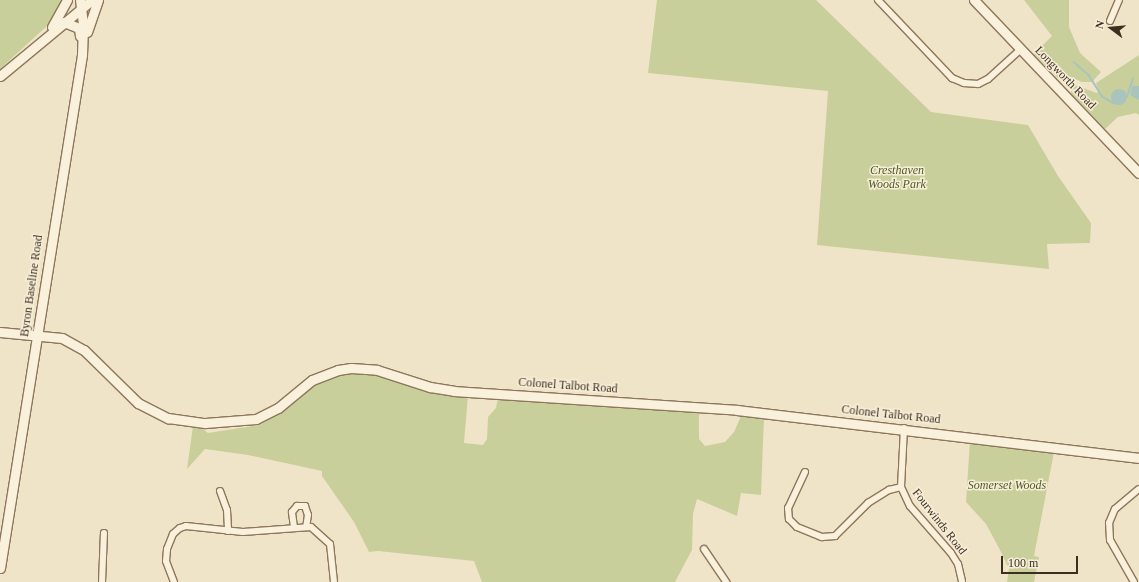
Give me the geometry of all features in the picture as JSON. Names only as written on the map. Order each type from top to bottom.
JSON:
[{"type":"main road","points":[[29,51],[57,22],[67,0]]},
{"type":"main road","points":[[0,76],[64,22],[81,4],[92,0]]},
{"type":"main road","points":[[82,55],[89,22],[98,0]]},
{"type":"main road","name":"Longworth Road","points":[[974,0],[1139,173]]},
{"type":"main road","name":"Byron Baseline Road","points":[[0,568],[82,55],[81,4]]},
{"type":"main road","points":[[64,22],[79,28],[82,55]]},
{"type":"main road","name":"Colonel Talbot Road","points":[[0,332],[62,338],[84,350],[138,403],[168,418],[204,423],[256,419],[278,408],[312,380],[338,370],[351,368],[376,370],[430,387],[454,390],[728,410],[904,428],[1139,458]]},
{"type":"street","points":[[878,0],[952,78],[964,83],[978,84],[988,80],[1021,49]]},
{"type":"street","points":[[1110,21],[1119,0]]},
{"type":"street","name":"Fourwinds Road","points":[[904,428],[901,487],[910,506],[951,553],[958,564],[962,582]]},
{"type":"street","points":[[805,472],[788,508],[789,519],[797,527],[822,537],[835,536],[868,503],[889,490],[901,487]]},
{"type":"street","points":[[1134,582],[1110,540],[1109,523],[1115,509],[1139,489]]},
{"type":"street","points":[[220,491],[228,510],[228,531]]},
{"type":"street","points":[[294,527],[292,512],[297,506],[305,506],[308,515],[306,527]]},
{"type":"street","points":[[174,582],[166,561],[167,549],[173,534],[180,528],[186,526],[228,531],[311,527],[321,534],[330,544],[334,582]]},
{"type":"street","points":[[102,582],[104,533]]},
{"type":"street","points":[[704,549],[726,582]]},
{"type":"green space","points":[[0,0],[64,0],[48,25],[0,69]]},
{"type":"green space","name":"Cresthaven Woods Park","points":[[657,0],[816,0],[931,112],[1028,125],[1058,176],[1091,223],[1090,243],[1047,244],[1049,269],[817,245],[828,91],[648,73]]},
{"type":"green space","points":[[1024,0],[1069,0],[1069,27],[1080,53],[1101,72],[1092,82],[1082,82],[1068,76],[1058,78],[1034,54],[1052,36]]},
{"type":"green space","points":[[1139,55],[1139,115],[1136,113],[1118,117],[1105,129],[1071,93],[1072,84],[1097,93],[1099,91],[1096,83]]},
{"type":"green space","points":[[354,372],[370,373],[429,393],[468,396],[464,443],[483,445],[487,439],[488,417],[496,408],[498,398],[699,412],[699,439],[705,446],[725,442],[734,432],[741,416],[764,418],[761,495],[741,493],[737,516],[697,499],[693,514],[692,550],[675,582],[482,582],[474,561],[378,551],[369,552],[354,522],[322,476],[322,471],[248,455],[205,449],[187,469],[193,426],[203,429],[208,433],[259,425],[275,416],[319,382],[332,376]]},
{"type":"green space","name":"Somerset Woods","points":[[970,440],[1054,452],[1034,556],[1039,557],[1034,582],[1007,582],[1009,569],[999,548],[986,524],[966,502]]},
{"type":"water","points":[[1132,86],[1139,86],[1139,100],[1130,95]]},
{"type":"water","points":[[1116,89],[1122,89],[1127,94],[1125,103],[1122,105],[1116,105],[1111,100],[1111,94]]},
{"type":"waterway","points":[[1074,62],[1089,75],[1103,97],[1114,103]]},
{"type":"waterway","points":[[1127,97],[1133,79]]}]
